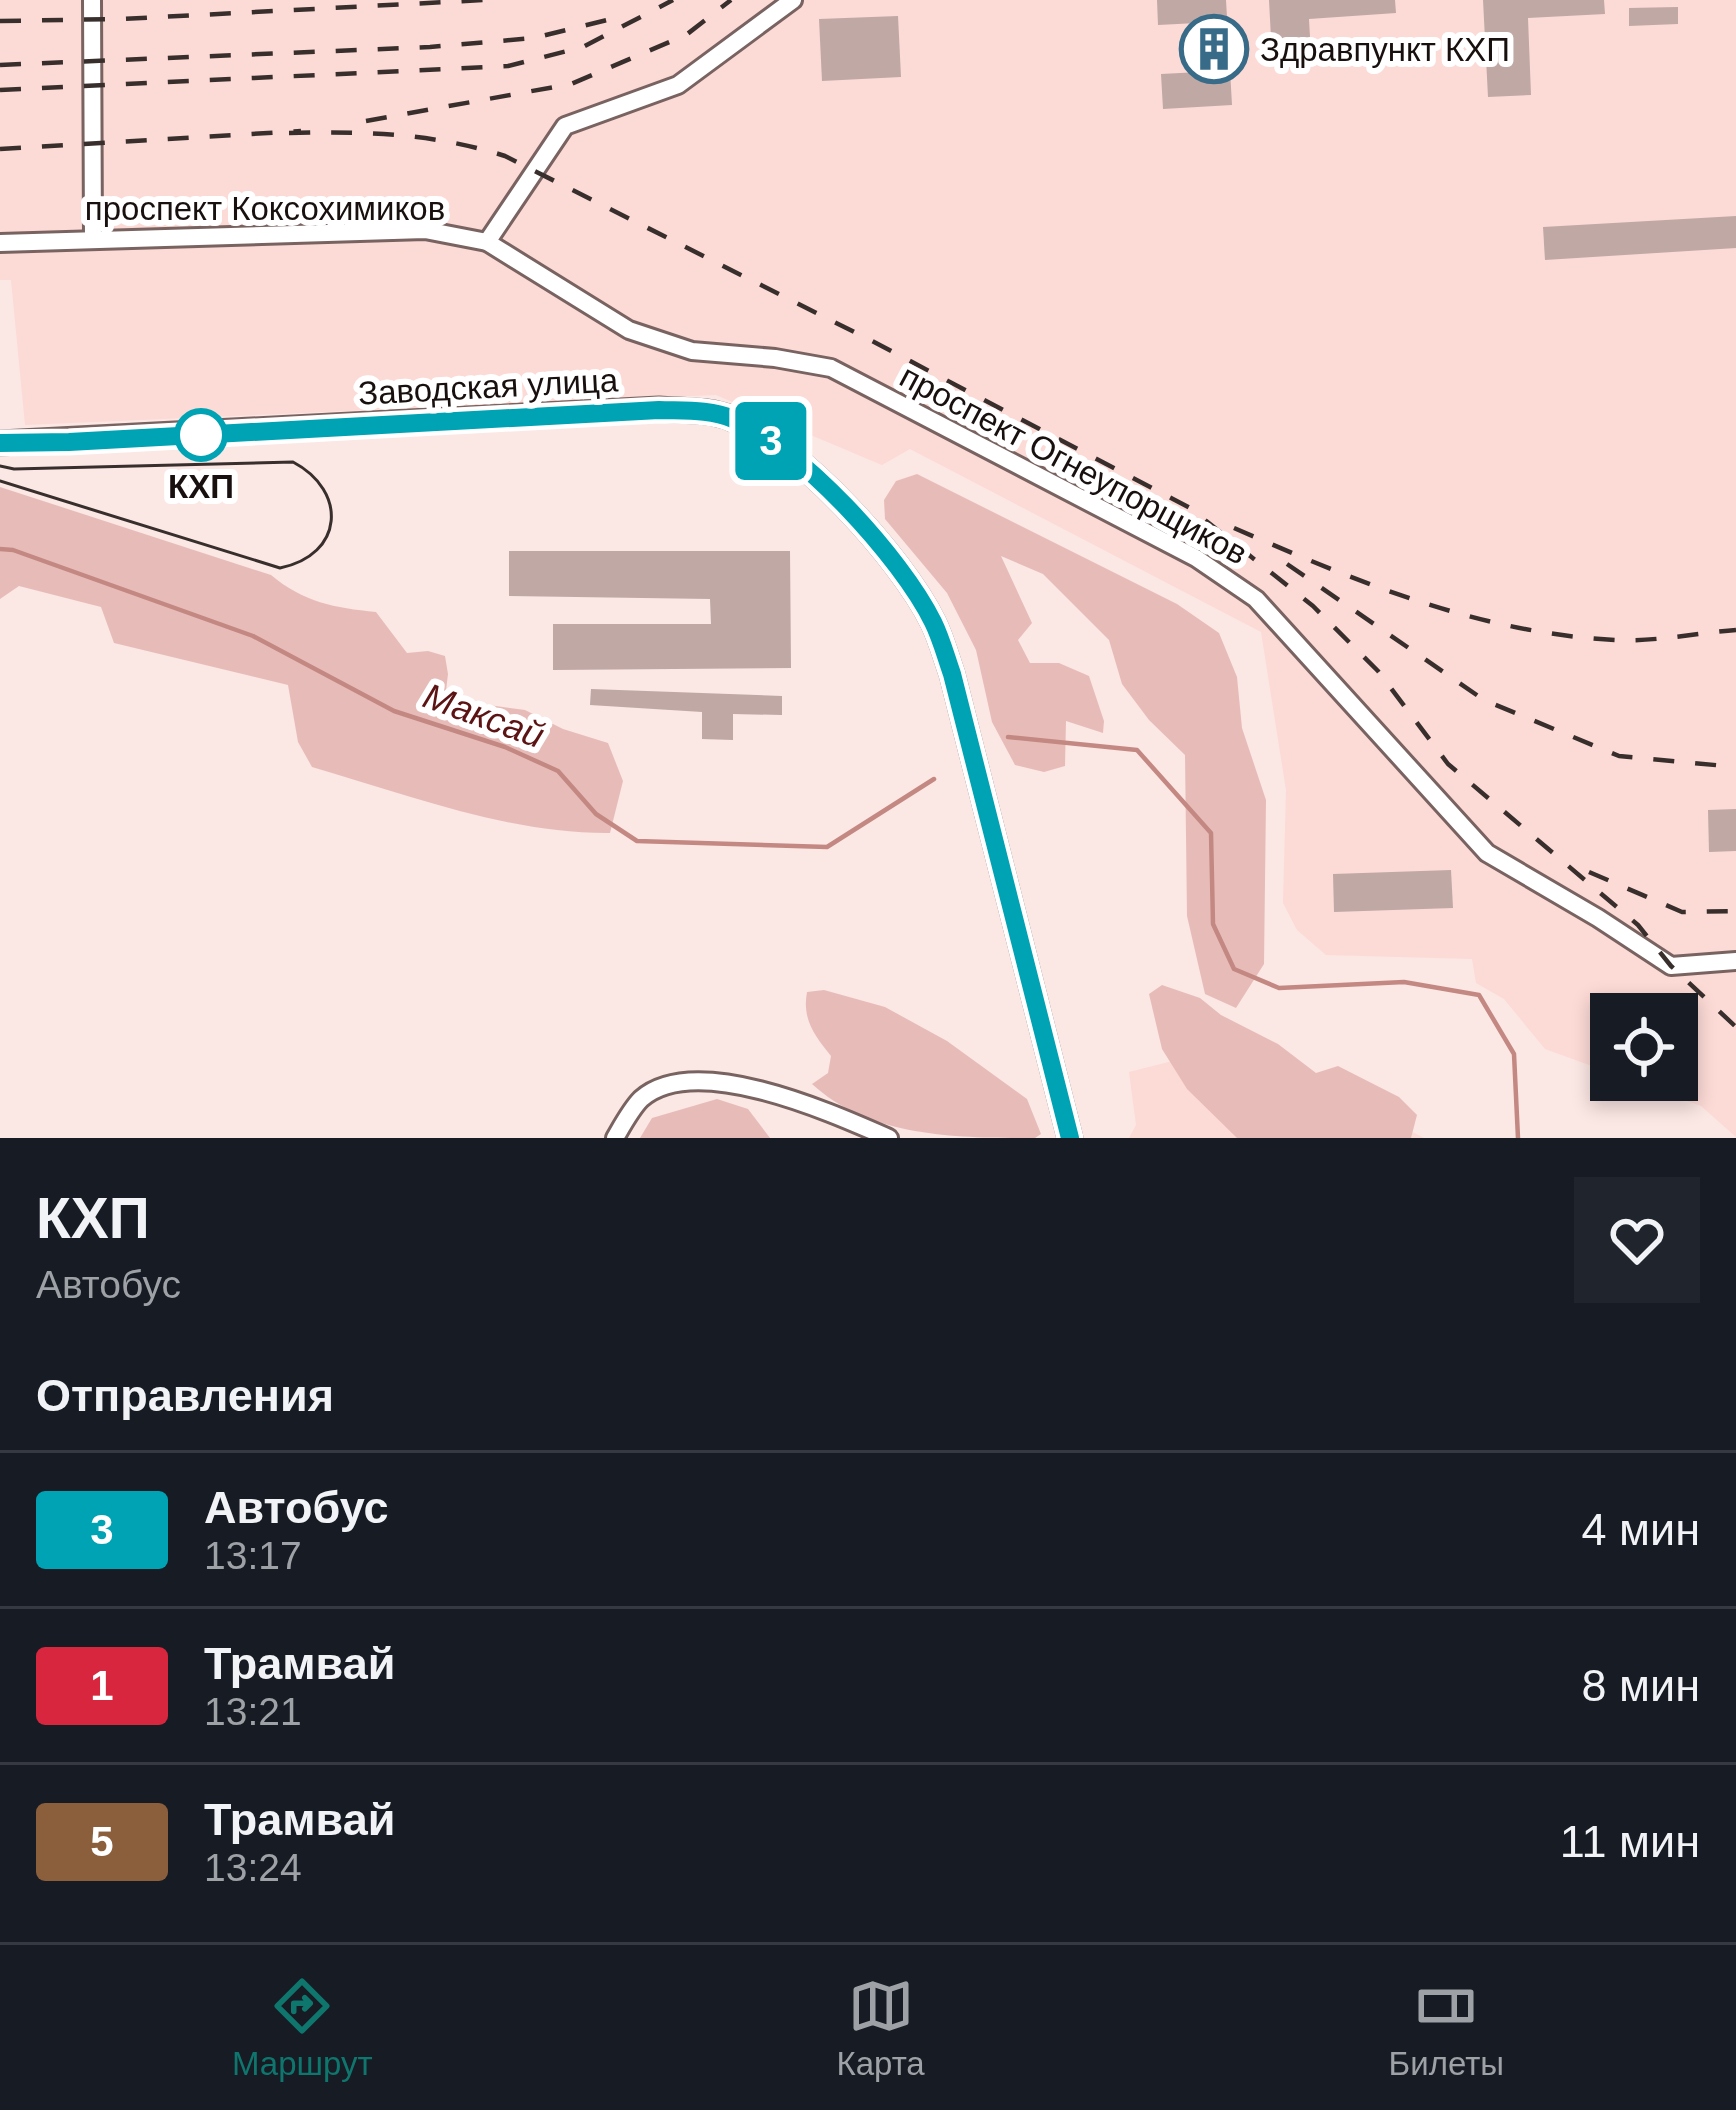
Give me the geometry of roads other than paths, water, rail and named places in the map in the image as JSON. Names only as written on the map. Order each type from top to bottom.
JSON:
[{"type":"main road","name":"Заводская улица","points":[[0,442],[659,410],[704,412],[748,426],[804,468],[851,514],[902,571],[933,622],[952,674],[1070,1138]]},
{"type":"street","points":[[92,0],[93,239]]},
{"type":"street","name":"проспект Коксохимиков","points":[[0,243],[425,230],[487,242],[565,126],[678,85],[794,0]]},
{"type":"street","name":"проспект Огнеупорщиков","points":[[487,242],[629,330],[692,351],[831,368],[1196,558],[1256,598],[1487,853],[1671,966],[1736,961]]},
{"type":"street","points":[[615,1138],[642,1098],[682,1082],[725,1081],[829,1112],[889,1138]]},
{"type":"waterway","name":"Максай","points":[[0,549],[253,636],[394,711],[505,747],[558,771],[596,814],[637,841],[827,847],[934,779]]},
{"type":"waterway","name":"Максай","points":[[1008,737],[1137,750],[1211,833],[1213,924],[1234,969],[1279,988],[1404,982],[1479,995],[1514,1054],[1518,1138]]},
{"type":"tram line","points":[[0,466],[293,462],[323,489],[331,521],[317,550],[280,568],[0,481]]},
{"type":"railway","points":[[0,21],[484,0]]},
{"type":"railway","points":[[0,90],[508,66],[583,47],[673,0]]},
{"type":"railway","points":[[366,121],[571,84],[686,35],[731,0]]},
{"type":"railway","points":[[0,65],[430,47],[534,38],[615,18]]},
{"type":"railway","points":[[0,149],[301,131]]},
{"type":"railway","points":[[289,133],[398,135],[505,156],[1190,508],[1313,606],[1378,671],[1448,764],[1638,925],[1671,966],[1736,1027]]},
{"type":"railway","points":[[1234,528],[1420,602],[1516,627],[1630,640],[1736,630]]},
{"type":"railway","points":[[1287,564],[1484,700],[1619,756],[1736,767]]},
{"type":"railway","points":[[1589,872],[1682,912],[1736,911]]},
{"type":"place","name":"Здравпункт КХП","points":[[1214,49]]},
{"type":"place","name":"КХП","points":[[201,435]]}]
